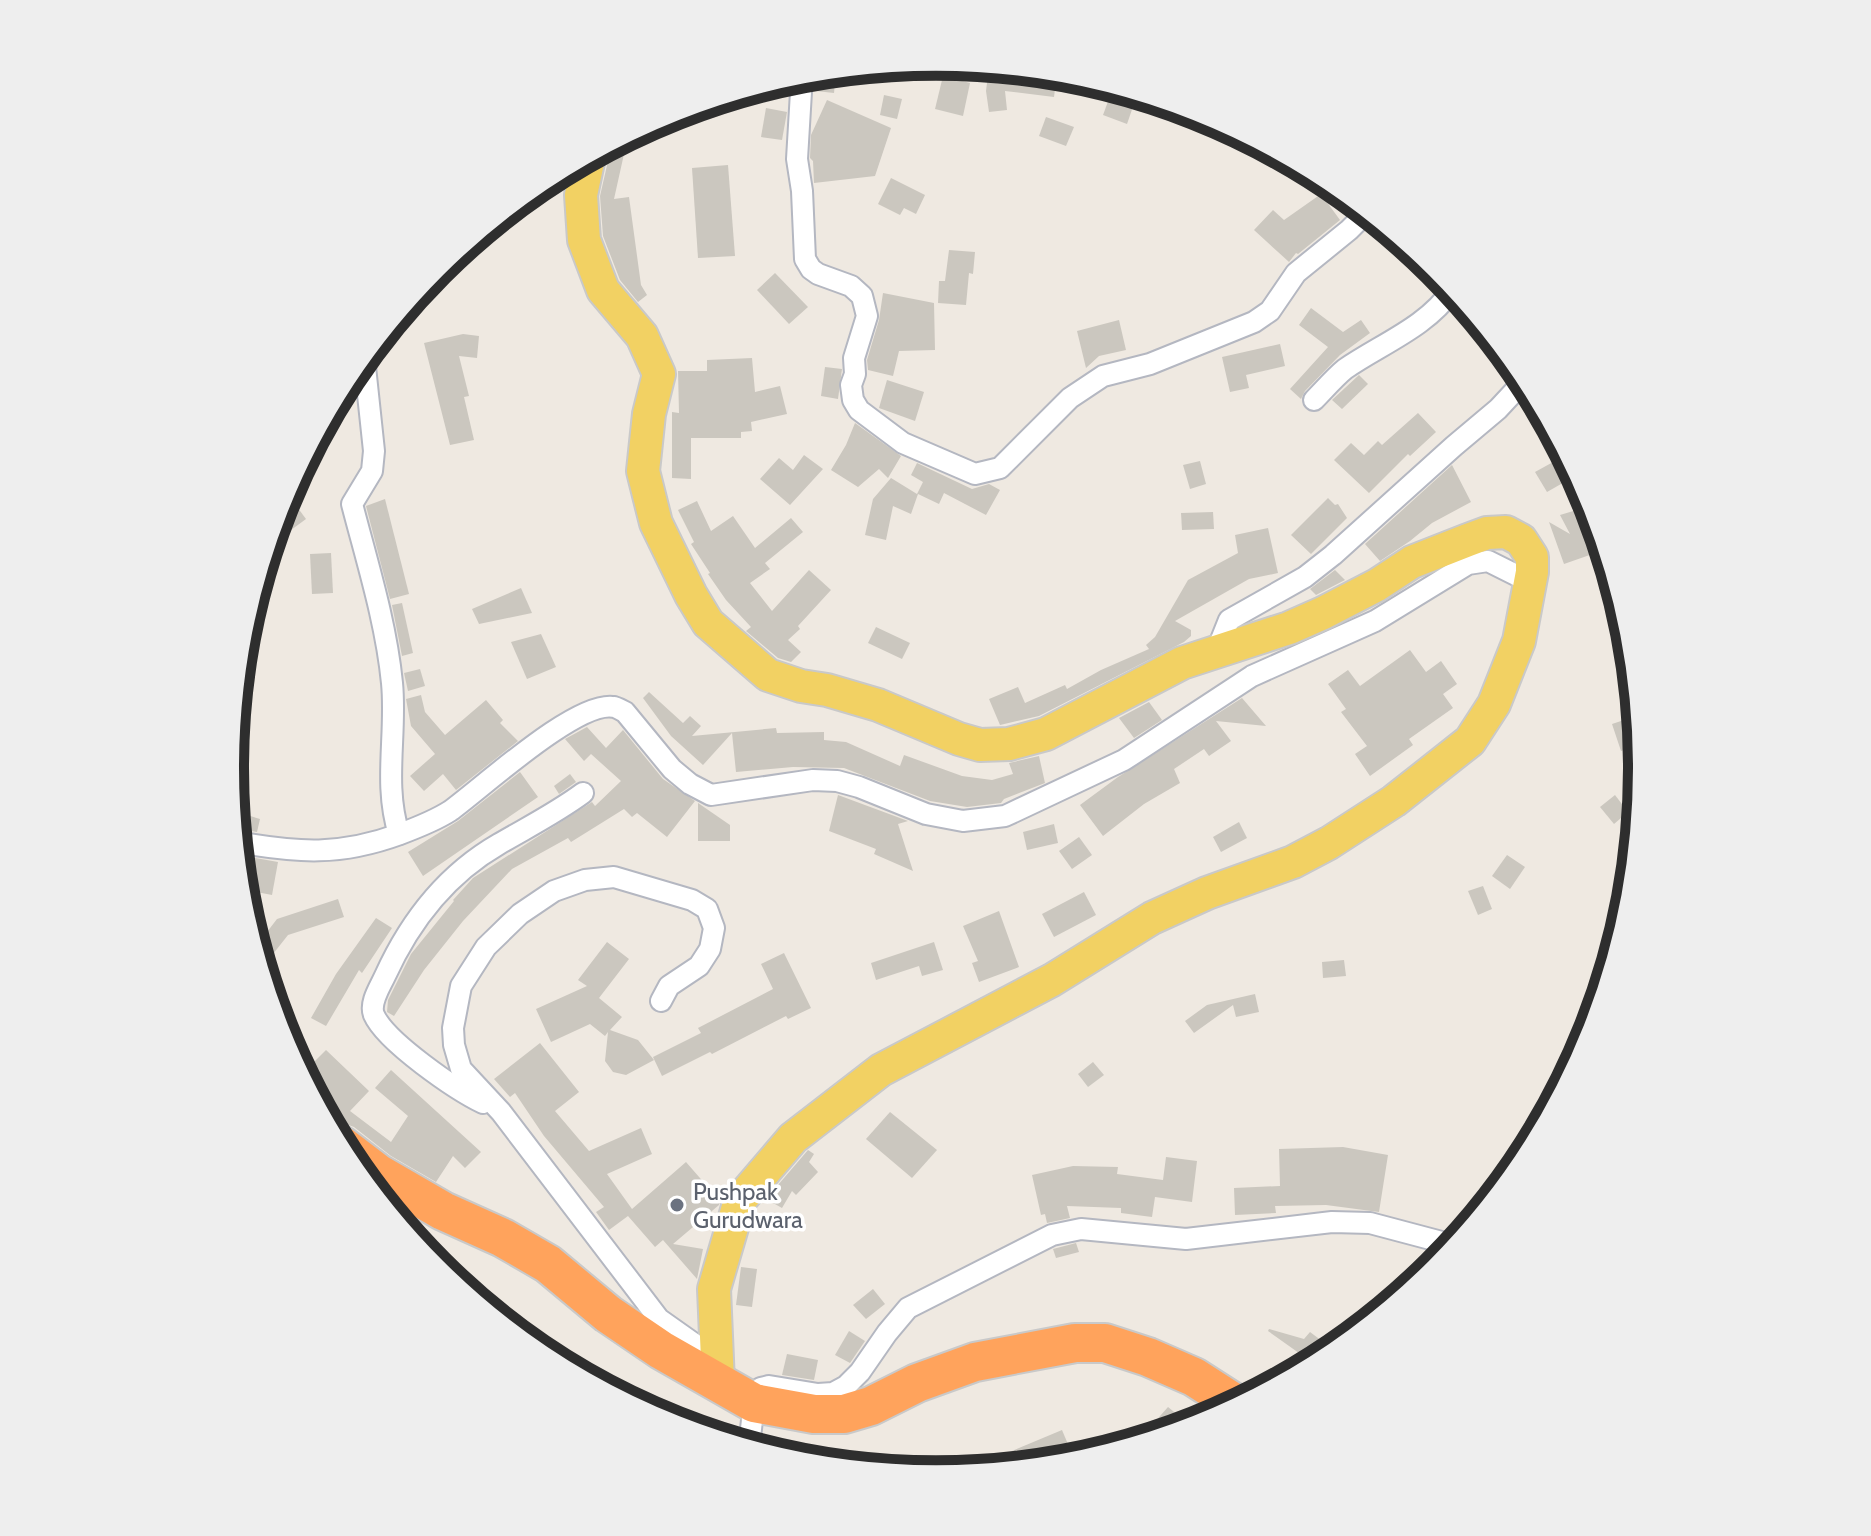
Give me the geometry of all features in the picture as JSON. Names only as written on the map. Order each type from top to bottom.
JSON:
[{"type":"highway","points":[[371,1168],[443,1211],[503,1238],[548,1264],[608,1314],[661,1350],[718,1372],[754,1403],[814,1414],[844,1414],[871,1406],[917,1383],[975,1362],[1075,1343],[1105,1343],[1148,1357],[1194,1377],[1224,1397]]},
{"type":"main road","points":[[586,171],[581,195],[584,240],[603,290],[642,336],[659,374],[649,414],[643,471],[656,523],[708,623],[768,675],[878,705],[959,739],[980,745],[1009,744],[1046,734],[1182,663],[1312,618],[1351,599],[1412,562],[1487,533],[1506,532],[1521,540],[1532,557],[1519,641],[1494,704],[1470,741],[1394,801],[1293,862],[1207,893],[1152,918],[1052,980],[881,1070],[793,1138],[740,1200],[714,1289],[718,1372]]},
{"type":"street","points":[[801,89],[797,159],[803,202],[805,259],[818,274],[851,286],[862,296],[866,307],[866,325],[854,358],[853,400],[870,419],[903,443],[975,474],[1000,468],[1070,398],[1096,380],[1117,371],[1150,364],[1254,322],[1270,311],[1296,273],[1358,220]]},
{"type":"street","points":[[1314,400],[1343,371],[1424,319],[1445,300]]},
{"type":"street","points":[[367,374],[372,406],[372,471],[352,504],[376,595],[392,681],[395,724],[389,788],[399,834]]},
{"type":"street","points":[[1217,650],[1229,620],[1305,577],[1333,555],[1515,391]]},
{"type":"street","points":[[248,844],[289,851],[341,850],[399,834],[447,813],[541,738],[605,707],[615,707],[625,712],[672,769],[690,784],[711,795],[813,780],[837,781],[926,814],[963,821],[1005,816],[1124,760],[1252,676],[1375,621],[1468,564],[1488,561],[1518,576],[1532,572]]},
{"type":"street","points":[[501,1112],[461,1090],[401,1046],[373,1014],[373,1003],[398,947],[450,879],[498,844],[550,816],[583,793]]},
{"type":"street","points":[[661,1001],[669,986],[699,966],[710,949],[714,928],[707,909],[692,900],[614,877],[585,880],[554,891],[520,914],[486,947],[470,969],[461,986],[453,1028],[457,1060],[461,1069],[501,1112],[659,1319],[718,1372]]},
{"type":"street","points":[[750,1434],[754,1403],[761,1388],[769,1386],[818,1394],[833,1393],[846,1386],[860,1372],[908,1308],[1052,1235],[1081,1229],[1186,1239],[1332,1222],[1357,1222],[1440,1241]]},
{"type":"building","points":[[943,76],[970,83],[963,116],[935,109]]},
{"type":"building","points":[[988,78],[1055,87],[1054,97],[1005,91],[1007,110],[989,112]]},
{"type":"building","points":[[835,84],[834,93],[816,91],[816,86]]},
{"type":"building","points":[[884,95],[902,99],[897,119],[880,115]]},
{"type":"building","points":[[1109,99],[1133,106],[1127,124],[1103,115]]},
{"type":"building","points":[[827,100],[891,128],[875,176],[814,183],[813,161],[810,158],[811,135]]},
{"type":"building","points":[[766,108],[787,112],[782,140],[761,137]]},
{"type":"building","points":[[1046,117],[1074,127],[1066,146],[1039,136]]},
{"type":"building","points":[[625,149],[614,199],[629,197],[641,285],[647,295],[638,302],[620,280],[603,236],[600,196],[608,161]]},
{"type":"building","points":[[728,165],[735,256],[698,258],[692,168]]},
{"type":"building","points":[[891,178],[925,195],[916,214],[904,208],[900,215],[878,204]]},
{"type":"building","points":[[1321,194],[1340,220],[1296,253],[1289,262],[1254,230],[1273,210],[1284,220]]},
{"type":"building","points":[[949,250],[975,252],[966,305],[938,303],[939,281],[945,281]]},
{"type":"building","points":[[775,273],[808,307],[789,324],[757,290]]},
{"type":"building","points":[[883,293],[934,303],[935,350],[899,351],[893,376],[868,370],[867,360]]},
{"type":"building","points":[[1311,308],[1343,332],[1361,320],[1370,333],[1340,355],[1301,399],[1290,389],[1328,347],[1299,325]]},
{"type":"building","points":[[1119,320],[1126,350],[1099,356],[1086,368],[1077,331]]},
{"type":"building","points":[[463,334],[479,336],[477,358],[459,356],[469,396],[464,397],[474,440],[450,445],[424,343]]},
{"type":"building","points":[[1280,344],[1285,366],[1246,375],[1249,388],[1230,392],[1222,357]]},
{"type":"building","points":[[752,358],[755,392],[780,386],[787,414],[751,422],[752,431],[741,432],[741,438],[691,438],[691,479],[672,478],[672,412],[679,413],[678,371],[707,371],[707,360]]},
{"type":"building","points":[[825,367],[842,369],[838,399],[821,396]]},
{"type":"building","points":[[1359,375],[1368,384],[1342,409],[1332,400]]},
{"type":"building","points":[[887,380],[924,392],[915,421],[879,408]]},
{"type":"building","points":[[1418,413],[1436,432],[1410,456],[1408,454],[1369,493],[1334,460],[1351,443],[1364,455],[1378,441],[1382,445]]},
{"type":"building","points":[[855,423],[901,456],[888,478],[879,469],[858,487],[831,470]]},
{"type":"building","points":[[804,455],[823,469],[790,505],[760,479],[779,458],[793,470]]},
{"type":"building","points":[[1200,461],[1206,484],[1190,489],[1183,465]]},
{"type":"building","points":[[1555,461],[1565,482],[1547,492],[1535,472]]},
{"type":"building","points":[[917,463],[972,489],[989,484],[1000,490],[986,515],[944,493],[939,504],[918,494],[911,514],[893,506],[886,540],[865,535],[873,499],[891,478],[917,494],[923,482],[911,475]]},
{"type":"building","points":[[1452,465],[1471,502],[1432,523],[1380,561],[1365,544]]},
{"type":"building","points":[[1328,498],[1335,505],[1338,504],[1347,518],[1311,554],[1291,535]]},
{"type":"building","points":[[385,499],[409,594],[390,599],[366,506]]},
{"type":"building","points":[[697,501],[711,531],[733,516],[755,548],[791,518],[803,532],[765,563],[770,569],[750,583],[772,611],[809,570],[831,590],[788,640],[801,652],[791,662],[778,658],[746,631],[751,627],[726,600],[708,574],[691,544],[694,542],[678,510]]},
{"type":"building","points":[[295,505],[306,519],[291,530],[288,526]]},
{"type":"building","points":[[1578,510],[1593,554],[1564,564],[1549,522],[1570,534],[1560,515]]},
{"type":"building","points":[[1213,512],[1214,529],[1182,530],[1181,513]]},
{"type":"building","points":[[1268,528],[1278,573],[1249,579],[1175,621],[1191,630],[1191,636],[1184,642],[1039,716],[1000,725],[989,699],[1018,687],[1025,703],[1065,685],[1067,689],[1149,649],[1146,645],[1155,637],[1188,580],[1238,553],[1235,535]]},
{"type":"building","points":[[331,553],[333,593],[312,594],[310,554]]},
{"type":"building","points":[[1335,570],[1345,580],[1316,595],[1310,589]]},
{"type":"building","points":[[521,588],[532,613],[479,624],[472,609]]},
{"type":"building","points":[[402,603],[413,653],[402,656],[392,605]]},
{"type":"building","points":[[876,627],[910,643],[902,659],[868,643]]},
{"type":"building","points":[[541,634],[556,667],[527,679],[511,642]]},
{"type":"building","points":[[1410,650],[1426,672],[1441,661],[1457,684],[1443,694],[1453,708],[1409,739],[1413,745],[1370,776],[1355,754],[1367,746],[1341,712],[1346,709],[1328,684],[1348,670],[1360,686]]},
{"type":"building","points":[[420,669],[425,686],[408,691],[404,673]]},
{"type":"building","points":[[649,692],[683,723],[690,716],[701,726],[692,736],[776,728],[777,733],[824,732],[824,740],[846,742],[900,766],[904,755],[962,776],[992,780],[1013,774],[1009,763],[1039,756],[1045,783],[1004,799],[1001,803],[967,807],[930,801],[844,768],[793,767],[736,772],[732,733],[703,765],[671,736],[643,698]]},
{"type":"building","points":[[421,695],[425,712],[445,735],[486,700],[503,720],[500,723],[518,741],[456,790],[443,774],[424,791],[410,776],[435,754],[411,726],[406,699]]},
{"type":"building","points":[[1242,698],[1266,726],[1216,721],[1231,741],[1209,756],[1204,749],[1174,769],[1180,783],[1144,804],[1103,836],[1080,805],[1118,777]]},
{"type":"building","points":[[1149,702],[1162,720],[1134,738],[1119,718]]},
{"type":"building","points":[[1626,719],[1627,749],[1621,751],[1612,724]]},
{"type":"building","points":[[587,727],[606,748],[623,730],[663,779],[695,801],[667,837],[637,813],[632,817],[624,809],[571,842],[568,838],[512,869],[463,921],[424,970],[394,1016],[387,1012],[388,1000],[411,954],[473,878],[592,802],[595,806],[621,781],[591,754],[584,761],[565,739]]},
{"type":"building","points":[[520,772],[538,797],[423,876],[408,852],[458,821]]},
{"type":"building","points":[[570,774],[576,782],[559,794],[554,786]]},
{"type":"building","points":[[838,795],[908,821],[898,824],[913,871],[874,854],[876,849],[829,831]]},
{"type":"building","points":[[1615,795],[1626,814],[1614,824],[1600,807]]},
{"type":"building","points":[[698,803],[730,825],[730,841],[698,841]]},
{"type":"building","points":[[245,814],[260,819],[257,832],[247,831]]},
{"type":"building","points":[[1239,822],[1247,838],[1221,852],[1213,837]]},
{"type":"building","points":[[1054,824],[1058,843],[1027,850],[1023,832]]},
{"type":"building","points":[[1079,837],[1092,855],[1072,869],[1059,851]]},
{"type":"building","points":[[1507,855],[1525,867],[1510,889],[1492,876]]},
{"type":"building","points":[[249,857],[278,862],[272,895],[255,892]]},
{"type":"building","points":[[1483,886],[1492,909],[1478,915],[1468,891]]},
{"type":"building","points":[[1084,892],[1096,915],[1054,937],[1042,914]]},
{"type":"building","points":[[338,899],[344,917],[288,935],[270,958],[263,929],[267,932],[277,919]]},
{"type":"building","points":[[999,911],[1019,967],[979,982],[972,963],[978,961],[963,926]]},
{"type":"building","points":[[376,918],[392,928],[362,973],[359,970],[326,1026],[311,1018],[336,974]]},
{"type":"building","points":[[607,942],[629,959],[599,998],[622,1017],[610,1030],[638,1040],[654,1060],[626,1075],[613,1072],[605,1061],[608,1032],[605,1036],[590,1024],[551,1042],[536,1009],[587,986],[578,980]]},
{"type":"building","points":[[934,942],[943,970],[922,976],[919,966],[876,980],[871,963]]},
{"type":"building","points":[[784,953],[811,1008],[788,1019],[786,1016],[662,1076],[653,1057],[701,1033],[698,1028],[773,989],[761,964]]},
{"type":"building","points":[[1344,960],[1346,976],[1323,978],[1322,962]]},
{"type":"building","points":[[1255,994],[1259,1012],[1236,1017],[1233,1005],[1194,1033],[1185,1021],[1207,1005]]},
{"type":"building","points":[[540,1043],[579,1092],[555,1111],[589,1151],[641,1128],[652,1154],[607,1174],[632,1209],[686,1162],[720,1201],[673,1244],[703,1249],[697,1279],[663,1240],[655,1247],[628,1216],[609,1230],[596,1212],[604,1207],[544,1136],[515,1093],[510,1097],[494,1079]]},
{"type":"building","points":[[326,1050],[369,1091],[350,1111],[391,1142],[408,1116],[375,1088],[391,1070],[481,1152],[465,1168],[453,1156],[436,1182],[391,1156],[354,1127],[342,1123],[311,1065]]},
{"type":"building","points":[[1093,1062],[1104,1075],[1088,1087],[1078,1074]]},
{"type":"building","points":[[890,1112],[937,1150],[912,1178],[866,1139]]},
{"type":"building","points":[[1343,1147],[1388,1155],[1379,1212],[1326,1205],[1275,1206],[1276,1213],[1235,1215],[1234,1188],[1280,1186],[1279,1149]]},
{"type":"building","points":[[808,1150],[814,1154],[809,1162],[818,1172],[796,1195],[792,1191],[782,1208],[766,1199]]},
{"type":"building","points":[[1166,1157],[1197,1161],[1192,1202],[1155,1197],[1152,1217],[1121,1213],[1121,1208],[1067,1206],[1070,1218],[1047,1223],[1045,1214],[1041,1215],[1032,1175],[1073,1166],[1118,1167],[1117,1174],[1163,1180]]},
{"type":"building","points":[[1076,1243],[1079,1252],[1056,1258],[1053,1249]]},
{"type":"building","points":[[741,1267],[757,1269],[752,1307],[736,1305]]},
{"type":"building","points":[[873,1289],[885,1304],[866,1319],[853,1305]]},
{"type":"building","points":[[849,1331],[865,1341],[850,1363],[835,1355]]},
{"type":"building","points":[[1268,1331],[1304,1339],[1310,1332],[1322,1341],[1301,1355]]},
{"type":"building","points":[[787,1354],[818,1360],[814,1380],[782,1375]]},
{"type":"building","points":[[1168,1407],[1178,1415],[1158,1423],[1152,1425]]},
{"type":"building","points":[[1062,1430],[1069,1447],[1003,1457]]},
{"type":"place","name":"Pushpak Gurudwara","points":[[677,1205]]}]
